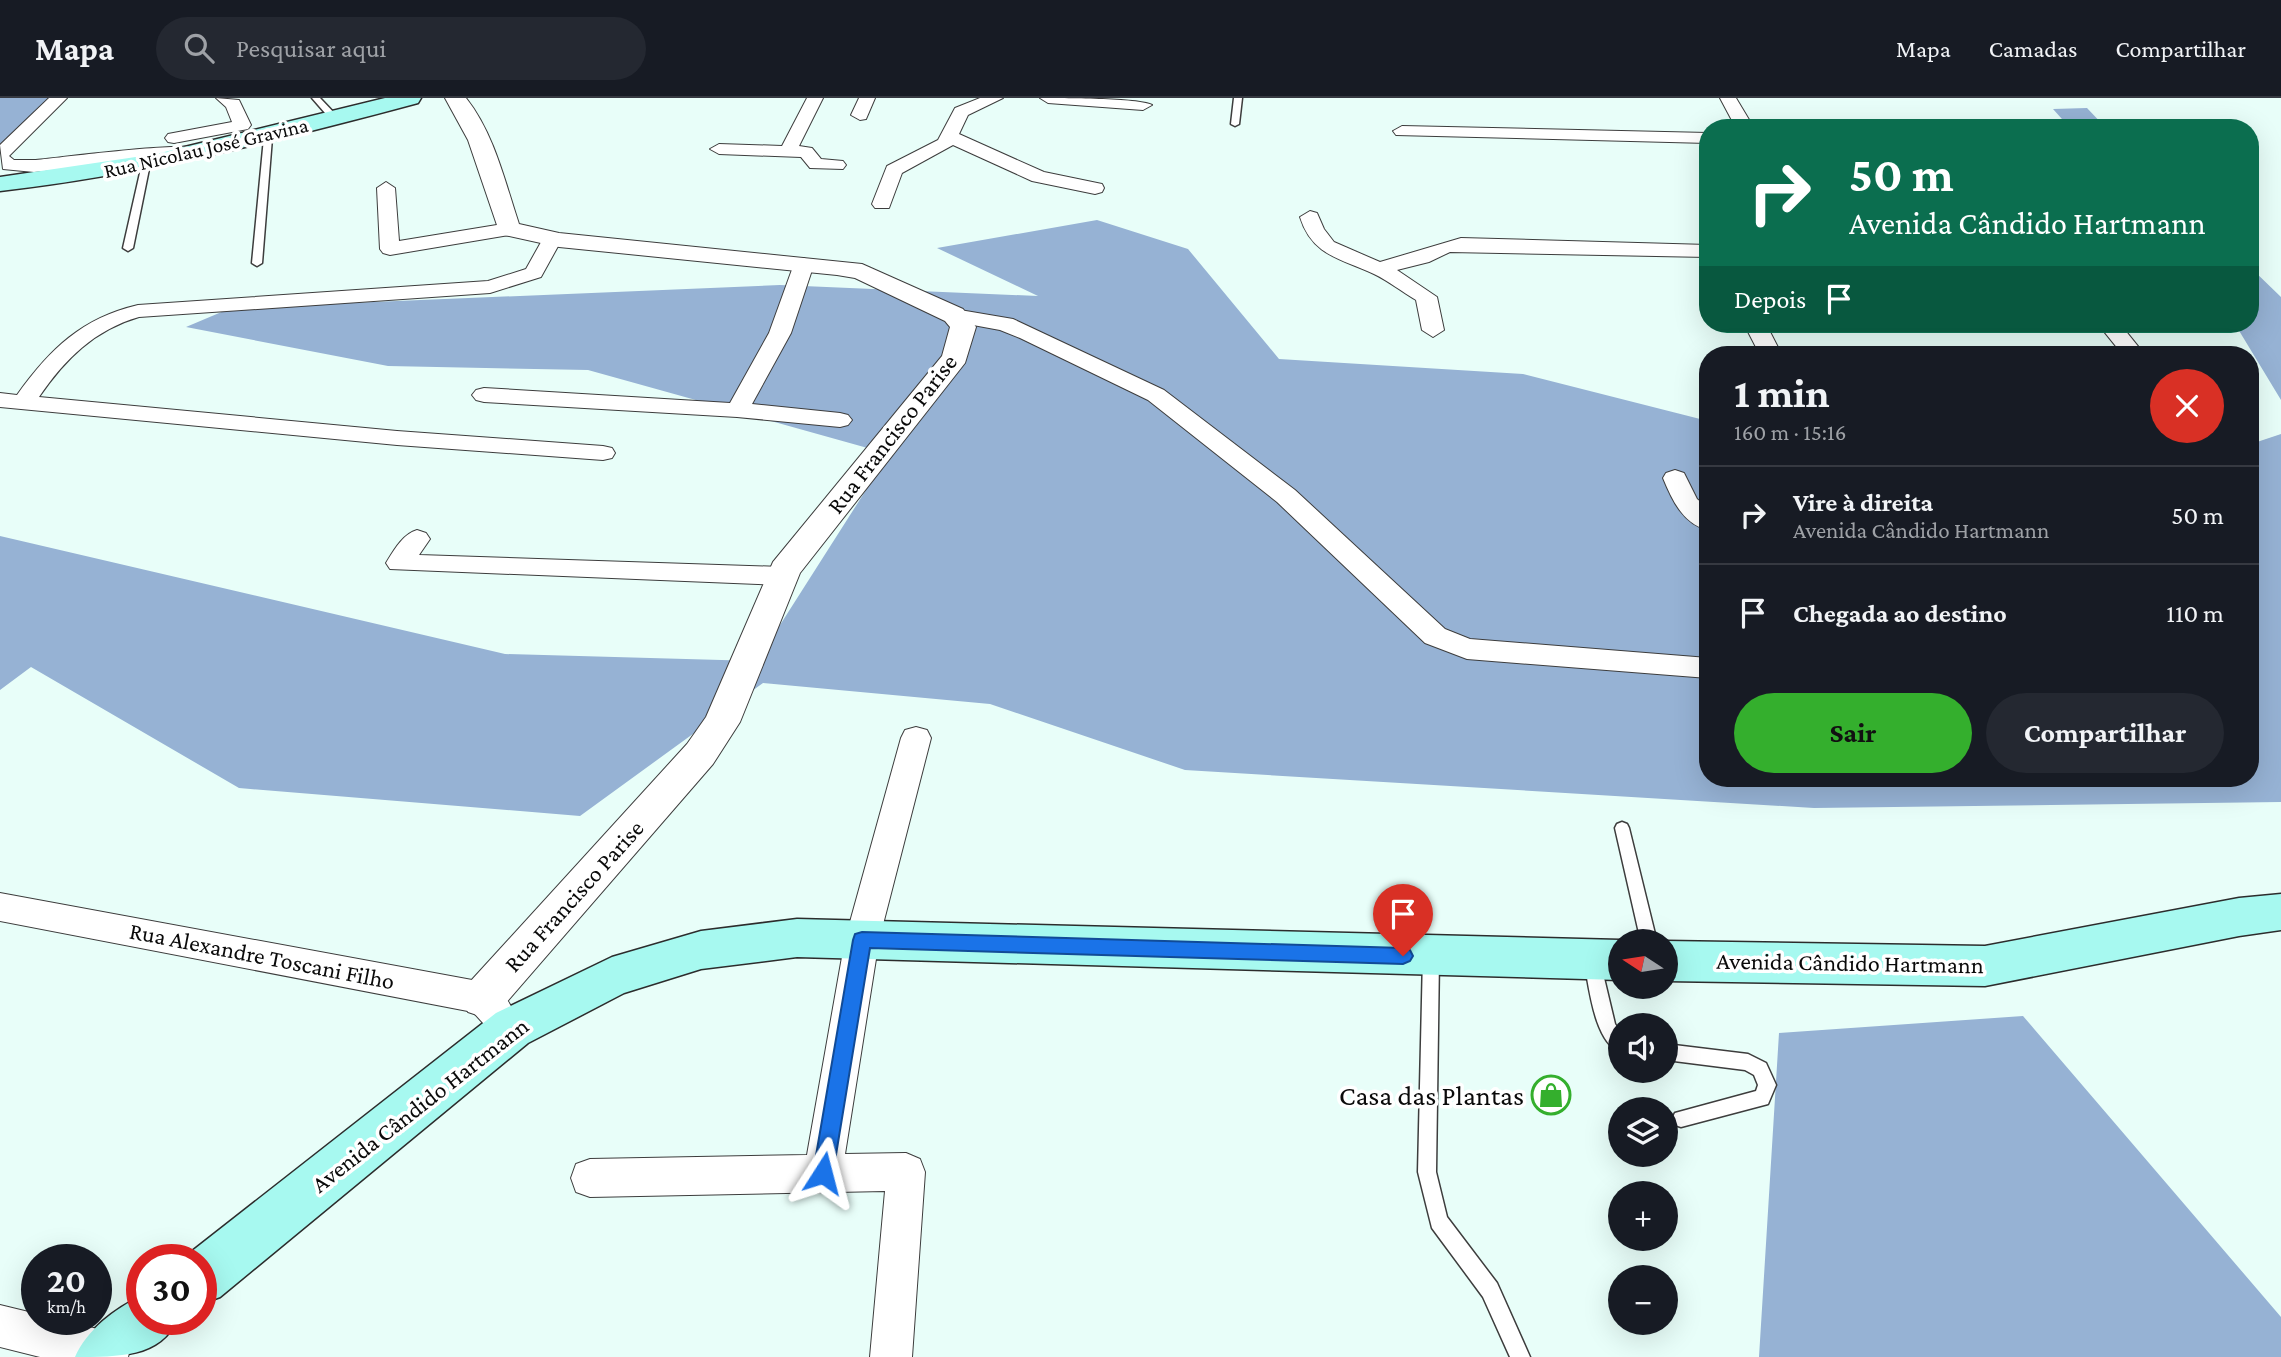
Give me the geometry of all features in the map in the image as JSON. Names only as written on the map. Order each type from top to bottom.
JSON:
[{"type":"main road","name":"Rua Nicolau José Gravina","points":[[0,184],[68,178],[211,151],[268,138],[410,98]]},
{"type":"main road","name":"Avenida Cândido Hartmann","points":[[1678,961],[1985,966],[2239,917],[2281,912]]},
{"type":"main road","name":"Avenida Cândido Hartmann","points":[[217,1264],[498,1013],[701,950],[797,938],[1606,960]]},
{"type":"main road","points":[[106,1355],[131,1335]]},
{"type":"street","points":[[59,98],[0,156],[9,165],[34,166],[166,152],[211,151]]},
{"type":"street","points":[[224,98],[233,104],[242,125]]},
{"type":"street","points":[[386,188],[390,249],[509,229],[477,140],[461,104],[455,98]]},
{"type":"street","points":[[788,151],[815,98]]},
{"type":"street","points":[[860,115],[867,98]]},
{"type":"street","points":[[882,204],[894,170],[938,147],[951,137],[957,115],[995,98]]},
{"type":"street","points":[[1048,98],[1143,105]]},
{"type":"street","points":[[1708,98],[1719,119]]},
{"type":"street","points":[[1728,98],[1740,119]]},
{"type":"street","points":[[174,138],[242,125],[299,129]]},
{"type":"street","points":[[1402,131],[1699,138]]},
{"type":"street","points":[[951,137],[1039,177],[1095,188]]},
{"type":"street","points":[[719,149],[806,152],[816,164],[837,164]]},
{"type":"street","points":[[1310,216],[1315,234],[1324,245],[1346,258],[1378,269],[1426,297]]},
{"type":"street","name":"Rua Francisco Parise","points":[[498,1013],[722,722],[782,576],[955,357],[963,327],[954,315],[862,272],[552,239],[509,229]]},
{"type":"street","points":[[0,384],[53,359],[88,331],[117,316],[138,312],[490,287],[534,273],[552,239]]},
{"type":"street","points":[[1378,269],[1422,258],[1444,247],[1475,243],[1699,251]]},
{"type":"street","points":[[1422,258],[1421,276],[1433,330]]},
{"type":"street","points":[[737,410],[780,333],[804,264]]},
{"type":"street","points":[[954,315],[1005,324],[1028,333],[1156,395],[1286,496],[1435,636],[1467,649],[1699,667]]},
{"type":"street","points":[[25,400],[53,359]]},
{"type":"street","points":[[484,395],[737,410],[840,420]]},
{"type":"street","points":[[0,400],[25,400],[397,438],[603,453]]},
{"type":"street","points":[[1675,478],[1686,503],[1699,514]]},
{"type":"street","points":[[417,539],[399,563],[782,576]]},
{"type":"street","points":[[823,1173],[862,940],[916,738]]},
{"type":"street","name":"Rua Alexandre Toscani Filho","points":[[0,907],[498,1013]]},
{"type":"street","points":[[590,1178],[906,1172],[891,1357]]},
{"type":"street","points":[[0,1326],[106,1355]]},
{"type":"lane","points":[[316,98],[335,119]]},
{"type":"lane","points":[[1235,124],[1238,98]]},
{"type":"lane","points":[[257,263],[268,138]]},
{"type":"lane","points":[[128,248],[146,164]]},
{"type":"lane","points":[[1622,828],[1646,929]]},
{"type":"lane","points":[[1431,957],[1427,1172],[1439,1221],[1490,1290],[1520,1357]]},
{"type":"lane","points":[[1606,960],[1608,1028]]},
{"type":"lane","points":[[1678,1053],[1748,1062],[1759,1069],[1767,1085],[1762,1098],[1681,1119]]},
{"type":"shaded area","points":[[0,98],[52,98],[0,144]]},
{"type":"shaded area","points":[[2087,108],[2097,119],[2062,119],[2053,109]]},
{"type":"shaded area","points":[[1097,220],[1188,249],[1279,359],[1523,374],[1699,419],[1699,787],[2259,787],[2259,441],[2281,434],[2281,802],[1814,808],[1185,770],[990,704],[763,683],[580,816],[239,788],[31,667],[0,690],[0,536],[505,654],[757,661],[889,454],[588,370],[388,366],[186,327],[231,308],[780,285],[1038,296],[937,248]]},
{"type":"shaded area","points":[[2259,276],[2281,297],[2281,400],[2259,364],[2259,346],[2248,346],[2240,333],[2259,333]]},
{"type":"shaded area","points":[[2023,1016],[2281,1317],[2281,1357],[1759,1357],[1779,1033]]},
{"type":"place","name":"Casa das Plantas","points":[[1551,1095]]},
{"type":"route","points":[[823,1173],[862,940],[1403,956]]}]
